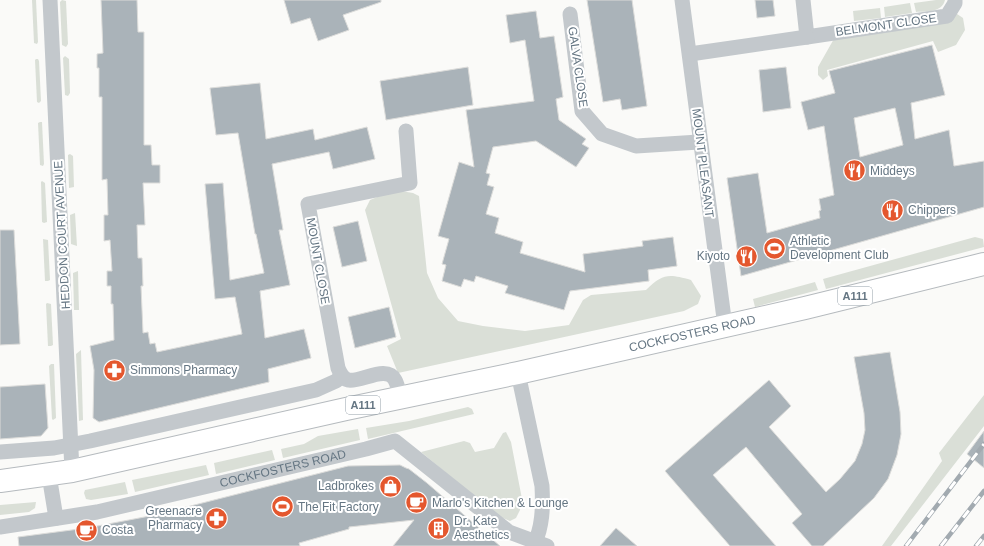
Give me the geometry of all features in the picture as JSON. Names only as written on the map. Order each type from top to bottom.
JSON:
[{"type":"main road","name":"COCKFOSTERS ROAD","points":[[0,481],[72,471],[346,409],[518,373],[827,303],[984,264]]},
{"type":"street","name":"HEDDON COURT AVENUE","points":[[50,0],[72,471]]},
{"type":"street","name":"MOUNT PLEASANT","points":[[682,0],[725,326]]},
{"type":"street","points":[[803,0],[807,37]]},
{"type":"street","name":"BELMONT CLOSE","points":[[690,54],[947,16],[955,3],[955,0]]},
{"type":"street","name":"GALVA CLOSE","points":[[570,14],[582,111],[602,134],[636,146],[700,142]]},
{"type":"street","name":"MOUNT CLOSE","points":[[342,376],[338,368],[308,204],[410,183],[406,131]]},
{"type":"street","points":[[518,373],[542,486],[543,502],[539,545]]},
{"type":"street","points":[[0,452],[54,448],[71,445],[316,390],[336,381],[342,376],[347,380],[355,380],[386,374],[392,376],[395,380],[400,398]]},
{"type":"street","name":"COCKFOSTERS ROAD","points":[[0,527],[97,512],[395,441],[509,532],[539,545]]},
{"type":"street","points":[[49,475],[56,518]]},
{"type":"shaded area","points":[[32,0],[36,0],[37,44],[34,43]]},
{"type":"shaded area","points":[[62,0],[66,1],[68,44],[66,47],[62,45],[60,2]]},
{"type":"shaded area","points":[[945,0],[941,7],[937,9],[916,12],[914,3]]},
{"type":"shaded area","points":[[910,3],[912,13],[885,17],[884,7]]},
{"type":"shaded area","points":[[880,8],[881,18],[854,21],[853,11]]},
{"type":"shaded area","points":[[957,14],[963,18],[965,30],[956,45],[938,52],[933,41],[827,70],[828,76],[823,80],[818,75],[818,67],[835,37]]},
{"type":"shaded area","points":[[65,56],[69,59],[70,93],[68,96],[65,95],[63,58]]},
{"type":"shaded area","points":[[36,59],[39,61],[41,101],[39,103],[37,102]]},
{"type":"shaded area","points":[[42,122],[43,166],[40,165],[38,123]]},
{"type":"shaded area","points":[[70,154],[73,156],[74,187],[69,188],[68,155]]},
{"type":"shaded area","points":[[42,181],[45,183],[47,222],[44,223],[42,222]]},
{"type":"shaded area","points":[[401,191],[413,193],[419,196],[427,273],[438,298],[458,321],[483,326],[525,331],[569,325],[583,300],[591,295],[646,290],[657,280],[667,276],[691,280],[701,296],[698,304],[684,311],[398,373],[387,346],[401,339],[365,210],[370,200],[382,195]]},
{"type":"shaded area","points":[[75,213],[77,246],[71,244],[70,215]]},
{"type":"shaded area","points":[[975,237],[983,239],[984,247],[826,289],[823,279]]},
{"type":"shaded area","points":[[43,239],[48,240],[50,280],[48,281],[45,281]]},
{"type":"shaded area","points":[[78,271],[79,310],[74,310],[73,273]]},
{"type":"shaded area","points":[[815,282],[818,290],[755,307],[753,299]]},
{"type":"shaded area","points":[[47,303],[51,304],[53,345],[51,346],[48,346]]},
{"type":"shaded area","points":[[81,350],[83,420],[79,421],[76,354]]},
{"type":"shaded area","points":[[54,364],[56,418],[53,420],[49,366]]},
{"type":"shaded area","points":[[984,395],[984,426],[891,546],[882,546],[942,461],[939,453]]},
{"type":"shaded area","points":[[468,407],[472,409],[474,414],[368,439],[366,428],[409,421]]},
{"type":"shaded area","points":[[358,429],[360,440],[283,458],[281,449],[304,444],[318,436]]},
{"type":"shaded area","points":[[506,432],[511,442],[522,499],[520,510],[516,518],[510,521],[498,516],[421,452],[464,441],[470,443],[475,452],[494,448],[503,433]]},
{"type":"shaded area","points":[[272,450],[275,460],[216,474],[214,463]]},
{"type":"shaded area","points":[[206,465],[209,475],[135,492],[132,480]]},
{"type":"shaded area","points":[[125,482],[128,494],[91,500],[86,499],[84,493],[85,490]]},
{"type":"shaded area","points":[[36,502],[35,508],[29,512],[0,515],[0,505]]},
{"type":"building","points":[[101,0],[137,0],[138,32],[144,32],[144,145],[151,145],[152,165],[160,165],[160,183],[143,183],[145,225],[137,225],[138,258],[142,258],[143,286],[141,286],[143,333],[148,332],[150,344],[155,343],[157,352],[242,334],[235,297],[215,299],[205,184],[223,183],[230,280],[264,273],[255,234],[238,133],[216,135],[210,88],[260,83],[266,139],[313,129],[315,140],[367,127],[375,159],[333,169],[329,152],[272,164],[283,230],[279,230],[290,285],[260,291],[265,338],[304,329],[311,358],[268,369],[269,382],[99,422],[93,418],[94,370],[90,346],[114,340],[111,286],[107,286],[107,271],[112,271],[110,240],[104,241],[104,215],[108,215],[107,179],[102,180],[102,97],[99,97],[99,68],[97,68],[97,54],[103,53]]},
{"type":"building","points":[[284,0],[381,0],[381,2],[343,15],[349,30],[318,41],[310,18],[291,24]]},
{"type":"building","points":[[587,0],[632,0],[647,106],[622,110],[620,99],[603,102]]},
{"type":"building","points":[[755,0],[773,0],[775,16],[757,18]]},
{"type":"building","points":[[536,11],[540,38],[554,36],[563,97],[556,99],[559,120],[586,139],[582,144],[589,148],[576,167],[536,141],[493,147],[486,173],[490,174],[487,185],[494,187],[486,214],[499,218],[495,233],[523,242],[520,253],[585,272],[583,254],[643,246],[642,241],[673,237],[677,266],[648,270],[649,281],[570,291],[564,310],[505,293],[508,286],[476,276],[474,282],[464,279],[461,287],[442,281],[446,265],[442,264],[449,239],[438,236],[459,162],[474,167],[466,110],[534,101],[525,40],[510,43],[506,15]]},
{"type":"building","points":[[932,45],[945,95],[911,103],[915,139],[949,130],[954,166],[984,161],[984,207],[741,276],[727,178],[758,173],[767,233],[820,218],[819,211],[821,210],[819,199],[834,195],[824,126],[808,130],[801,102],[835,93],[829,71]],"holes":[[[895,108],[903,145],[860,157],[854,118]]]},
{"type":"building","points":[[468,67],[473,105],[386,120],[380,81]]},
{"type":"building","points":[[786,67],[791,108],[763,112],[759,70]]},
{"type":"building","points":[[358,221],[367,261],[342,267],[333,227]]},
{"type":"building","points":[[0,230],[14,230],[20,344],[0,345]]},
{"type":"building","points":[[389,307],[396,337],[355,348],[348,317]]},
{"type":"building","points":[[890,352],[900,412],[901,434],[897,455],[888,479],[874,498],[823,546],[812,546],[792,523],[802,514],[746,447],[713,475],[776,546],[730,546],[665,471],[769,380],[791,406],[769,427],[826,492],[840,479],[855,461],[862,444],[865,430],[864,413],[854,357]]},
{"type":"building","points":[[45,384],[48,428],[41,436],[0,439],[0,387]]},
{"type":"building","points":[[984,431],[984,468],[967,454]]},
{"type":"building","points":[[400,465],[409,469],[427,483],[500,546],[393,546],[414,520],[349,527],[349,529],[299,543],[300,546],[19,546],[18,537],[87,528],[155,515],[348,466]]},
{"type":"building","points":[[616,528],[637,546],[600,546]]},
{"type":"railway","points":[[906,546],[984,444]]},
{"type":"railway","points":[[941,546],[984,491]]},
{"type":"railway","points":[[976,546],[984,536]]},
{"type":"place","name":"Middeys","points":[[854,171]]},
{"type":"place","name":"Chippers","points":[[893,210]]},
{"type":"place","name":"Athletic Development Club","points":[[775,248]]},
{"type":"place","name":"Kiyoto","points":[[746,256]]},
{"type":"place","name":"Simmons Pharmacy","points":[[115,370]]},
{"type":"place","name":"Ladbrokes","points":[[390,486]]},
{"type":"place","name":"Marlo's Kitchen & Lounge","points":[[416,503]]},
{"type":"place","name":"The Fit Factory","points":[[283,507]]},
{"type":"place","name":"Greenacre Pharmacy","points":[[217,518]]},
{"type":"place","name":"Dr. Kate Aesthetics","points":[[439,528]]},
{"type":"place","name":"Costa","points":[[87,530]]}]
